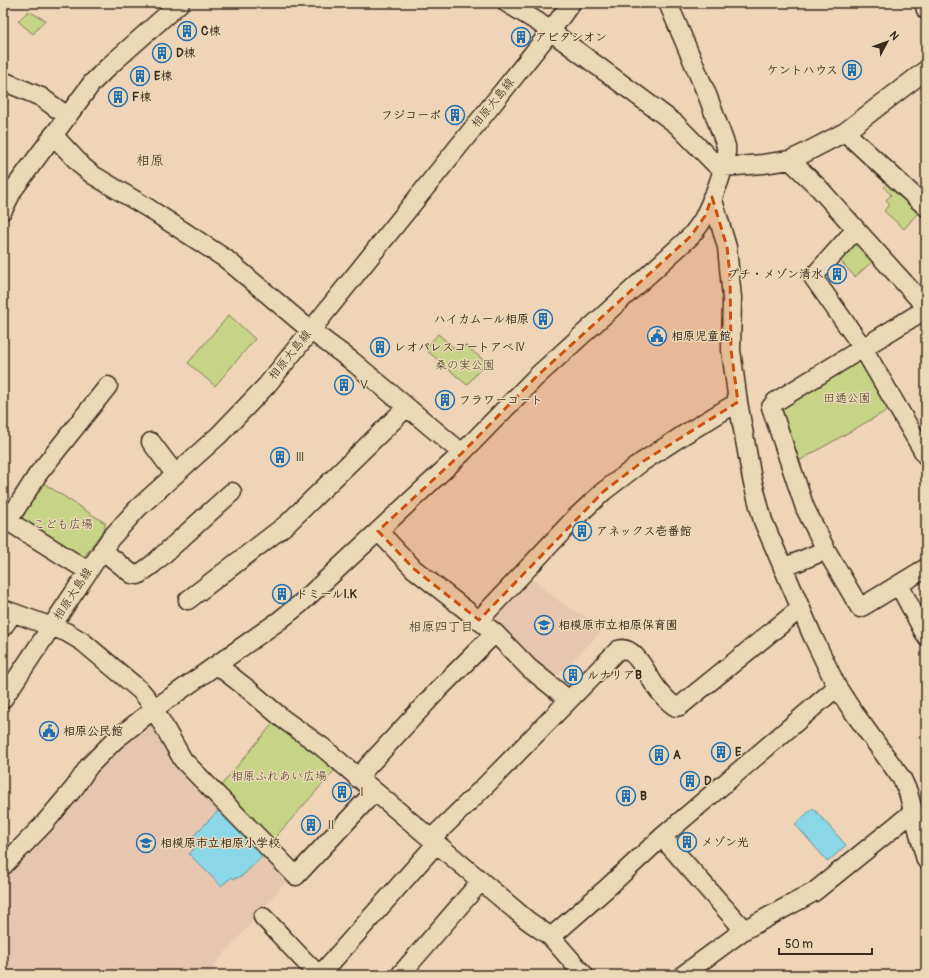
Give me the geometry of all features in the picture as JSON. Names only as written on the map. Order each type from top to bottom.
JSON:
[{"type":"street","points":[[3,210],[13,190],[92,83],[180,3]]},
{"type":"street","points":[[507,3],[538,22],[676,124],[715,164],[723,167],[790,160],[804,154],[845,132],[926,70]]},
{"type":"street","name":"相原大島線","points":[[3,699],[102,550],[134,512],[237,417],[267,384],[550,32],[571,3]]},
{"type":"street","points":[[3,866],[43,825],[75,787],[89,766],[102,753],[154,709],[280,620],[300,604],[462,453],[536,377],[691,236],[705,216],[727,153],[724,140],[702,83],[668,3]]},
{"type":"street","points":[[924,3],[926,10]]},
{"type":"street","points":[[3,81],[41,97],[67,116]]},
{"type":"street","points":[[845,132],[926,208]]},
{"type":"street","points":[[53,135],[83,167],[93,175],[148,208],[226,259],[310,330],[352,361],[462,453]]},
{"type":"street","points":[[790,160],[818,187],[926,308],[775,402],[771,407],[805,508],[826,550],[860,608],[926,568]]},
{"type":"street","points":[[712,197],[727,247],[732,312],[732,350],[738,402],[752,479],[763,521],[837,687],[856,716],[902,779],[908,792],[926,860]]},
{"type":"street","points":[[856,229],[813,277],[863,348],[926,456]]},
{"type":"street","points":[[88,571],[5,520],[38,474],[108,386]]},
{"type":"street","points":[[479,620],[576,517],[604,491],[642,462],[738,402]]},
{"type":"street","points":[[188,600],[287,524],[407,407]]},
{"type":"street","points":[[151,442],[175,474]]},
{"type":"street","points":[[102,550],[132,574],[138,575],[153,564],[232,492]]},
{"type":"street","points":[[378,531],[414,569],[495,633],[530,668],[569,700]]},
{"type":"street","points":[[783,568],[826,550]]},
{"type":"street","points":[[899,585],[926,636]]},
{"type":"street","points":[[263,917],[303,960],[320,975],[433,841],[618,650],[624,649],[630,651],[642,664],[655,686],[676,707],[680,706],[801,608]]},
{"type":"street","points":[[6,616],[52,626],[66,632],[84,642],[141,691],[150,702],[183,760],[296,876],[374,792]]},
{"type":"street","points":[[357,778],[439,689],[495,633]]},
{"type":"street","points":[[217,665],[283,719],[321,746],[357,778],[527,920],[550,936],[584,975]]},
{"type":"street","points":[[550,936],[607,888],[662,837],[837,687]]},
{"type":"street","points":[[682,975],[744,930],[814,892],[913,812]]},
{"type":"street","points":[[662,837],[744,930]]},
{"type":"street","points":[[400,975],[481,881]]},
{"type":"street","points":[[567,956],[578,975]]},
{"type":"highlighted area","points":[[712,197],[727,247],[730,275],[731,350],[738,402],[642,462],[604,491],[479,620],[414,569],[378,531],[462,453],[536,377],[691,236],[705,216]]},
{"type":"shaded area","name":"相模原市立相原保育園","points":[[527,575],[564,605],[584,616],[603,630],[553,680],[486,620]]},
{"type":"shaded area","name":"相模原市立相原小学校","points":[[150,722],[155,722],[287,880],[214,965],[210,975],[5,975],[3,973],[3,876],[115,751]]},
{"type":"green space","points":[[27,12],[30,12],[45,20],[33,34],[18,21]]},
{"type":"green space","points":[[891,180],[921,209],[904,229],[884,211],[890,204],[886,200],[891,195],[884,187]]},
{"type":"green space","points":[[852,239],[875,259],[855,277],[837,257]]},
{"type":"green space","points":[[229,315],[255,339],[215,386],[188,363]]},
{"type":"green space","name":"桑の実公園","points":[[438,334],[459,352],[465,345],[486,362],[467,385],[425,349]]},
{"type":"green space","name":"田通公園","points":[[860,352],[893,407],[797,462],[777,405]]},
{"type":"green space","name":"こども広場","points":[[43,483],[105,523],[105,528],[83,558],[19,523],[17,516],[38,485]]},
{"type":"green space","name":"相原ふれあい広場","points":[[275,721],[335,770],[271,842],[218,789]]},
{"type":"water","points":[[221,808],[266,853],[242,876],[234,879],[232,877],[221,886],[189,854],[197,846],[190,839]]},
{"type":"water","points":[[813,808],[846,845],[828,862],[795,824]]},
{"type":"place","name":"C棟","points":[[187,31]]},
{"type":"place","name":"アビタシオン","points":[[521,37]]},
{"type":"place","name":"D棟","points":[[162,53]]},
{"type":"place","name":"ケントハウス","points":[[852,70]]},
{"type":"place","name":"E棟","points":[[140,76]]},
{"type":"place","name":"F棟","points":[[118,97]]},
{"type":"place","name":"フジコーポ","points":[[455,115]]},
{"type":"place","name":"プチ・メゾン清水","points":[[837,274]]},
{"type":"place","name":"ハイカムール相原","points":[[543,319]]},
{"type":"place","name":"相原児童館","points":[[657,336]]},
{"type":"place","name":"レオパレスコートアベⅣ","points":[[380,347]]},
{"type":"place","name":"Ⅴ","points":[[344,385]]},
{"type":"place","name":"フラワーコート","points":[[445,400]]},
{"type":"place","name":"Ⅲ","points":[[280,457]]},
{"type":"place","name":"アネックス壱番館","points":[[582,531]]},
{"type":"place","name":"ドミールI.K","points":[[282,594]]},
{"type":"place","name":"相模原市立相原保育園","points":[[544,625]]},
{"type":"place","name":"ルナリアB","points":[[573,675]]},
{"type":"place","name":"相原公民館","points":[[49,731]]},
{"type":"place","name":"E","points":[[721,752]]},
{"type":"place","name":"A","points":[[659,755]]},
{"type":"place","name":"D","points":[[690,781]]},
{"type":"place","name":"Ⅰ","points":[[342,792]]},
{"type":"place","name":"B","points":[[626,796]]},
{"type":"place","name":"Ⅱ","points":[[311,825]]},
{"type":"place","name":"メゾン光","points":[[687,842]]},
{"type":"place","name":"相模原市立相原小学校","points":[[146,843]]},
{"type":"district","name":"相原","points":[[150,160]]},
{"type":"district","name":"相原四丁目","points":[[441,627]]}]
